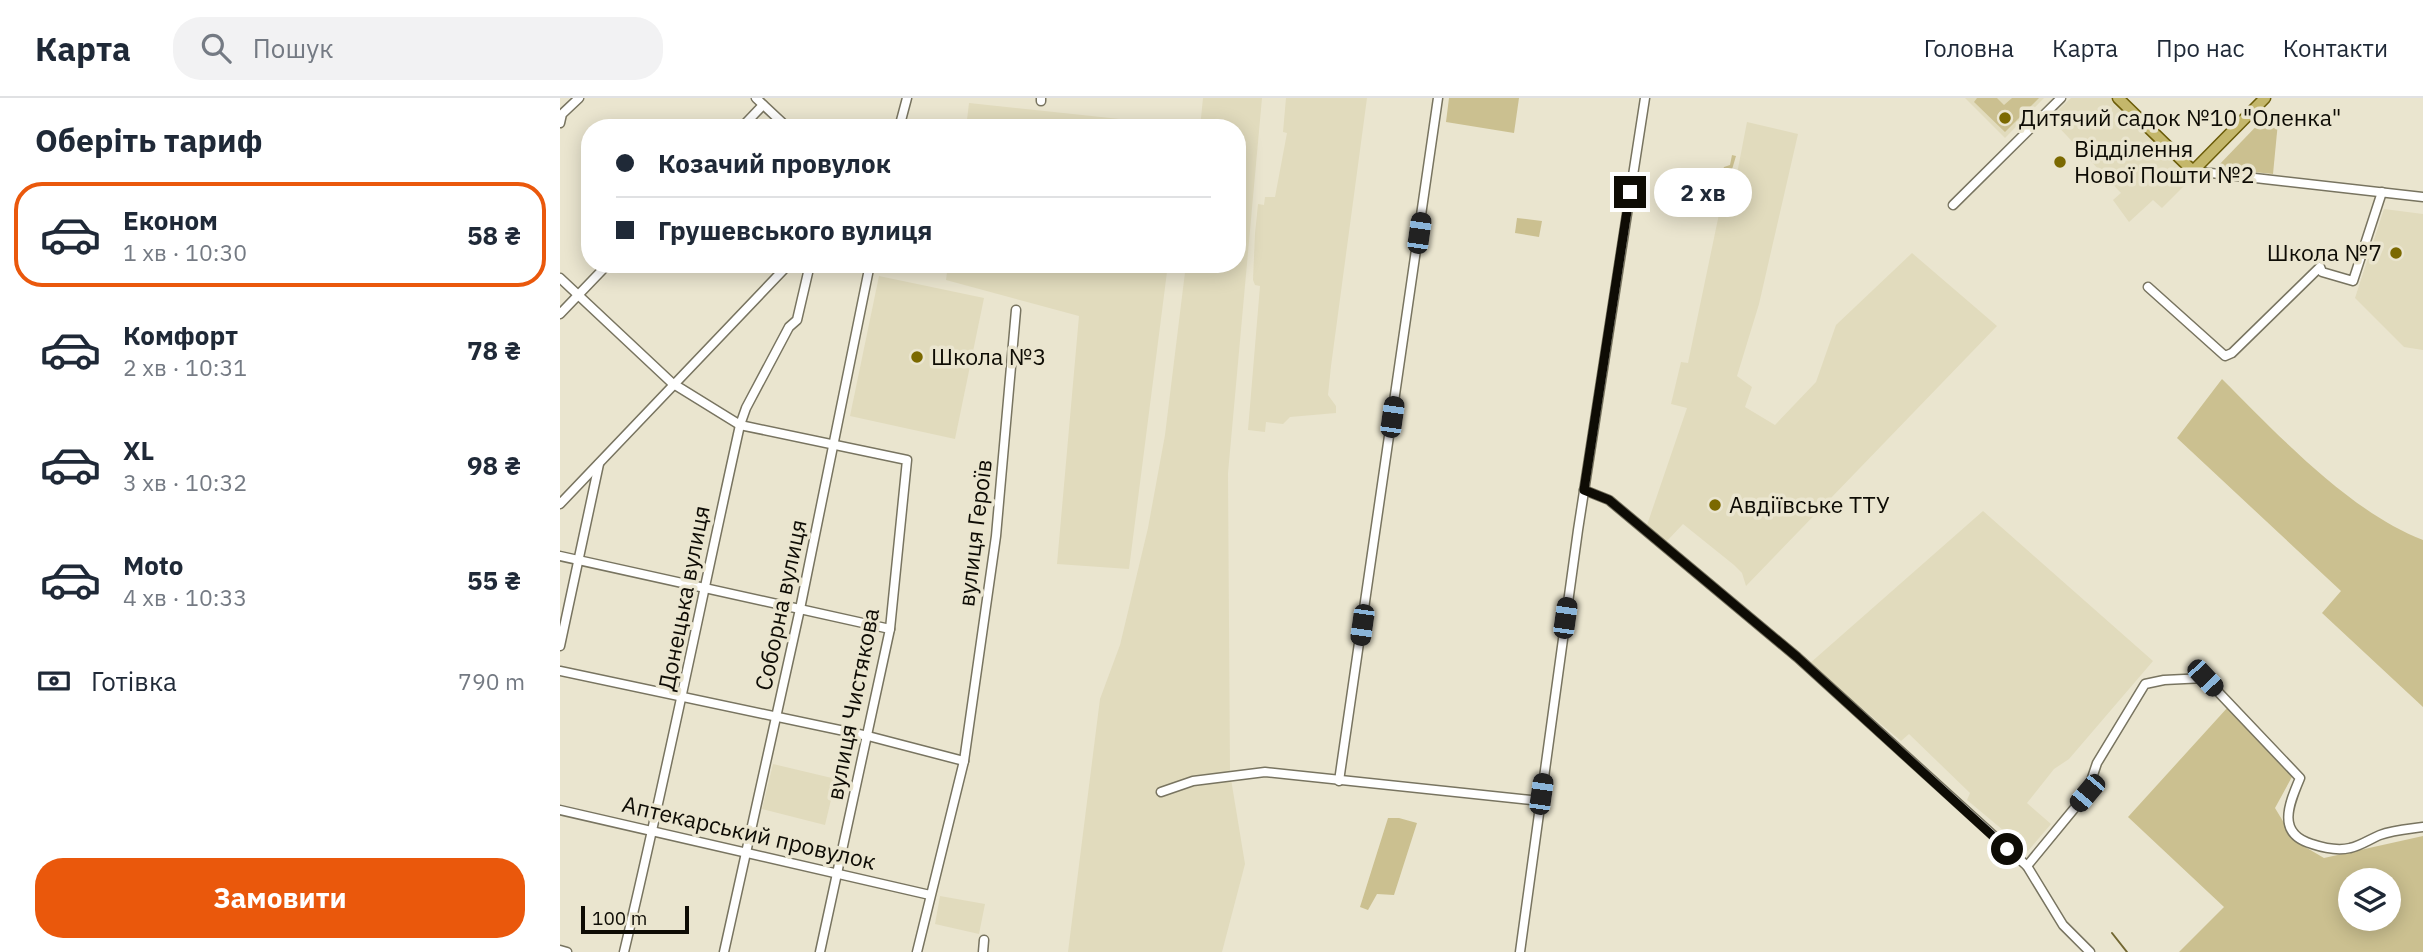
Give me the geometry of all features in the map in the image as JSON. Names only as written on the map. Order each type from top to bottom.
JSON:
[{"type":"main road","points":[[2119,98],[2193,171],[2264,98]]},
{"type":"street","points":[[561,119],[579,98]]},
{"type":"street","points":[[561,119],[586,98]]},
{"type":"street","points":[[756,98],[778,119]]},
{"type":"street","points":[[901,119],[907,98]]},
{"type":"street","points":[[1339,781],[1438,98]]},
{"type":"street","points":[[1520,952],[1584,490],[1645,98]]},
{"type":"street","points":[[1953,205],[2061,98]]},
{"type":"street","points":[[750,119],[763,105]]},
{"type":"street","points":[[2193,171],[2423,197]]},
{"type":"street","points":[[2148,287],[2225,355],[2232,353],[2320,267],[2322,272],[2353,281],[2382,192]]},
{"type":"street","points":[[560,314],[599,273]]},
{"type":"street","points":[[560,504],[672,383],[780,273]]},
{"type":"street","name":"Донецька вулиця","points":[[624,952],[683,698],[740,425],[746,408],[789,327],[797,320],[808,273]]},
{"type":"street","name":"Соборна вулиця","points":[[724,952],[777,718],[868,273]]},
{"type":"street","points":[[560,278],[672,383],[740,425],[833,444]]},
{"type":"street","name":"вулиця Героїв","points":[[917,952],[964,761],[996,536],[1016,310]]},
{"type":"street","name":"вулиця Чистякова","points":[[820,952],[890,629],[907,460],[833,444]]},
{"type":"street","points":[[560,646],[600,461]]},
{"type":"street","points":[[1584,490],[1609,500],[1797,657],[2026,866],[2063,925],[2090,952]]},
{"type":"street","points":[[560,556],[890,629]]},
{"type":"street","points":[[560,671],[868,736],[964,761]]},
{"type":"street","points":[[2026,866],[2087,793],[2097,763],[2145,684],[2164,680],[2205,678],[2300,778],[2287,810],[2287,824],[2293,835],[2302,842],[2339,850],[2352,848],[2382,834],[2423,827]]},
{"type":"street","points":[[1161,792],[1193,781],[1265,772],[1540,801]]},
{"type":"street","name":"Аптекарський провулок","points":[[560,810],[930,895]]},
{"type":"street","points":[[983,952],[984,940]]},
{"type":"street","points":[[560,950],[567,952]]},
{"type":"shaded area","points":[[1203,98],[1262,98],[1228,473],[1230,773],[1245,864],[1222,952],[1068,952],[1100,699],[1120,645],[1148,528],[1165,435],[1185,273],[1246,273],[1246,119],[1201,119]]},
{"type":"shaded area","points":[[1286,98],[1367,98],[1328,395],[1336,406],[1336,413],[1290,417],[1283,424],[1266,422],[1265,432],[1248,430],[1260,286],[1255,285],[1253,280],[1255,234],[1258,204],[1264,205],[1265,197],[1275,197],[1287,133],[1283,132]]},
{"type":"shaded area","points":[[1449,98],[1519,98],[1514,133],[1446,122]]},
{"type":"shaded area","name":"Дитячий садок №10 \"Оленка\"","points":[[1965,98],[2044,98],[2005,138]]},
{"type":"shaded area","name":"Дитячий садок №10 \"Оленка\"","points":[[1977,98],[1997,98],[2004,105],[2012,98],[2039,98],[2005,132],[1974,102]]},
{"type":"shaded area","points":[[2071,98],[2114,98],[2192,178],[2162,208],[2153,200],[2129,222],[2113,200],[2121,193],[2050,118]]},
{"type":"shaded area","points":[[969,103],[1120,119],[967,119]]},
{"type":"shaded area","points":[[2269,113],[2278,122],[2273,174],[2216,168]]},
{"type":"shaded area","points":[[1747,122],[1798,134],[1759,304],[1737,376],[1752,387],[1745,407],[1775,425],[1816,382],[1836,325],[1912,253],[1997,326],[1746,586],[1742,573],[1734,565],[1683,524],[1666,542],[1647,525],[1687,408],[1671,404],[1681,362],[1688,363],[1719,214],[1729,215]]},
{"type":"shaded area","points":[[1732,155],[1736,156],[1728,183],[1720,178],[1724,167],[1730,165]]},
{"type":"shaded area","name":"Школа №7","points":[[2384,209],[2423,214],[2423,350],[2404,347],[2355,298]]},
{"type":"shaded area","points":[[1517,218],[1542,221],[1539,237],[1515,233]]},
{"type":"shaded area","points":[[947,273],[1167,273],[1129,569],[1057,564],[1079,316],[946,280]]},
{"type":"shaded area","name":"Школа №3","points":[[879,276],[984,298],[955,439],[850,416]]},
{"type":"shaded area","points":[[2222,379],[2291,447],[2342,491],[2369,511],[2423,540],[2423,707],[2322,613],[2341,591],[2177,438]]},
{"type":"shaded area","points":[[1983,511],[2153,661],[2069,759],[2054,769],[2027,803],[2051,824],[2028,851],[1967,800],[1970,793],[1909,734],[1901,741],[1809,664]]},
{"type":"shaded area","points":[[2228,707],[2293,775],[2275,808],[2295,841],[2324,858],[2423,836],[2423,952],[2179,952],[2224,907],[2128,817]]},
{"type":"shaded area","points":[[773,764],[836,779],[825,825],[762,809]]},
{"type":"shaded area","points":[[1388,818],[1417,823],[1394,895],[1377,894],[1368,910],[1360,907]]},
{"type":"shaded area","points":[[940,896],[985,904],[979,934],[935,924]]},
{"type":"waterway","points":[[2112,933],[2127,952]]},
{"type":"place","name":"Дитячий садок №10 \"Оленка\"","points":[[2005,118]]},
{"type":"place","name":"Відділення Нової Пошти №2","points":[[2060,162]]},
{"type":"place","name":"Школа №7","points":[[2396,253]]},
{"type":"place","name":"Школа №3","points":[[917,357]]},
{"type":"place","name":"Авдіївське ТТУ","points":[[1715,505]]},
{"type":"route","points":[[1630,192],[1584,490],[1609,500],[1797,657],[1922,768],[1948,797],[2007,849]]}]
